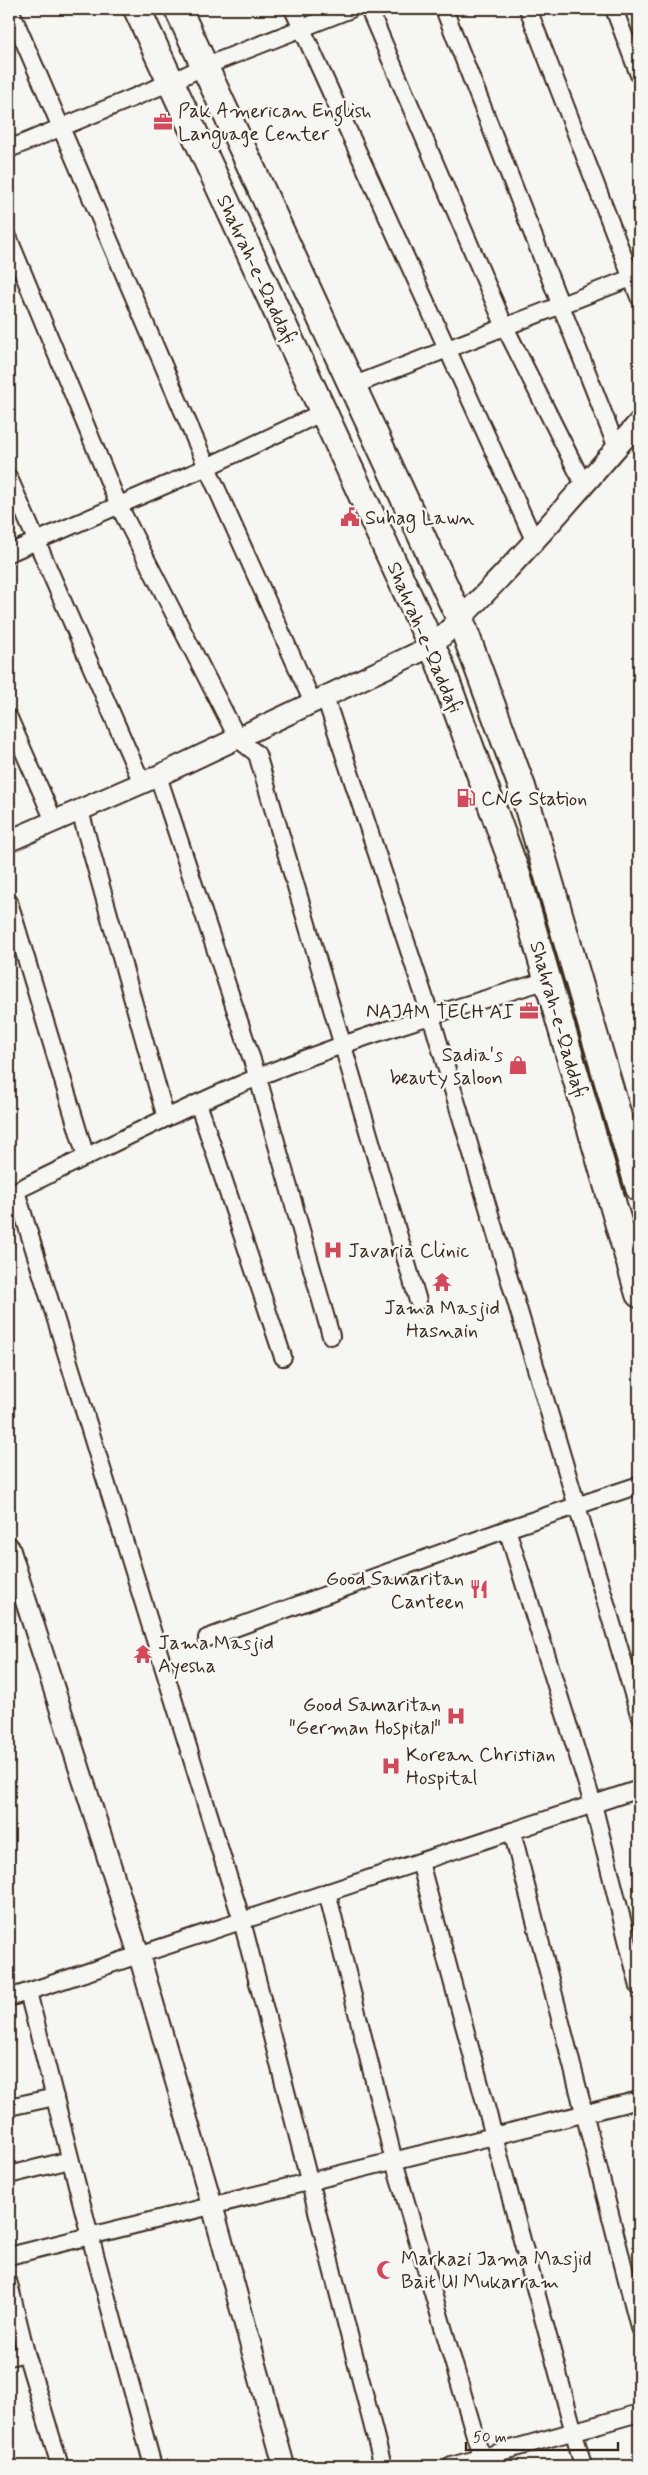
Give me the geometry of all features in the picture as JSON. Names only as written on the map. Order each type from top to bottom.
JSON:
[{"type":"main road","name":"Shahrah-e-Qaddafi","points":[[137,9],[432,646],[517,875],[639,1294]]},
{"type":"main road","name":"Shahrah-e-Qaddafi","points":[[178,9],[203,67],[460,619],[522,787],[639,1188]]},
{"type":"street","points":[[10,9],[207,467],[319,700],[430,1015],[639,1714]]},
{"type":"street","points":[[293,9],[534,540]]},
{"type":"street","points":[[9,149],[203,67],[351,9]]},
{"type":"street","points":[[369,9],[505,327],[584,485]]},
{"type":"street","points":[[444,9],[617,448]]},
{"type":"street","points":[[528,9],[639,297]]},
{"type":"street","points":[[614,9],[639,75]]},
{"type":"street","points":[[9,240],[119,506],[238,739],[257,754],[344,1044],[418,1301]]},
{"type":"street","points":[[352,386],[631,278]]},
{"type":"street","points":[[9,553],[207,467],[323,412]]},
{"type":"street","points":[[9,841],[150,780],[432,646],[534,540],[639,422]]},
{"type":"street","points":[[9,478],[36,542],[150,780],[258,1078],[331,1336]]},
{"type":"street","points":[[9,718],[54,821]]},
{"type":"street","points":[[80,810],[166,1118]]},
{"type":"street","points":[[9,902],[86,1157]]},
{"type":"street","points":[[383,2466],[311,2181],[242,1921],[13,1192],[198,1103],[258,1078],[344,1044],[430,1015],[548,980]]},
{"type":"street","points":[[198,1103],[283,1356]]},
{"type":"street","points":[[207,1638],[507,1529],[639,1485]]},
{"type":"street","points":[[507,1529],[593,1804],[639,1987]]},
{"type":"street","points":[[9,1548],[139,1955],[212,2205],[284,2466]]},
{"type":"street","points":[[9,1998],[639,1789]]},
{"type":"street","points":[[512,1831],[639,2327]]},
{"type":"street","points":[[420,1862],[583,2466]]},
{"type":"street","points":[[327,1892],[394,2160],[482,2462]]},
{"type":"street","points":[[28,1992],[90,2236],[153,2466]]},
{"type":"street","points":[[9,2107],[54,2097]]},
{"type":"street","points":[[9,2256],[639,2100]]},
{"type":"street","points":[[9,2175],[70,2160]]},
{"type":"street","points":[[9,2284],[26,2353],[60,2466]]},
{"type":"street","points":[[9,2357],[26,2353]]},
{"type":"street","points":[[451,2466],[482,2462],[573,2432],[639,2413]]},
{"type":"place","name":"Pak American English Language Center","points":[[163,122]]},
{"type":"place","name":"Suhag Lawn","points":[[350,517]]},
{"type":"place","name":"CNG Station","points":[[466,798]]},
{"type":"place","name":"NAJAM TECH AI","points":[[529,1011]]},
{"type":"place","name":"Sadia's beauty saloon","points":[[518,1065]]},
{"type":"place","name":"Javaria Clinic","points":[[333,1250]]},
{"type":"place","name":"Jama Masjid Hasnain","points":[[442,1282]]},
{"type":"place","name":"Good Samaritan Canteen","points":[[479,1589]]},
{"type":"place","name":"Jama Masjid Ayesha","points":[[143,1654]]},
{"type":"place","name":"Good Samaritan \"German Hospital\"","points":[[456,1716]]},
{"type":"place","name":"Korean Christian Hospital","points":[[391,1766]]},
{"type":"place","name":"Markazi Jama Masjid Bait Ul Mukarram","points":[[386,2270]]}]
